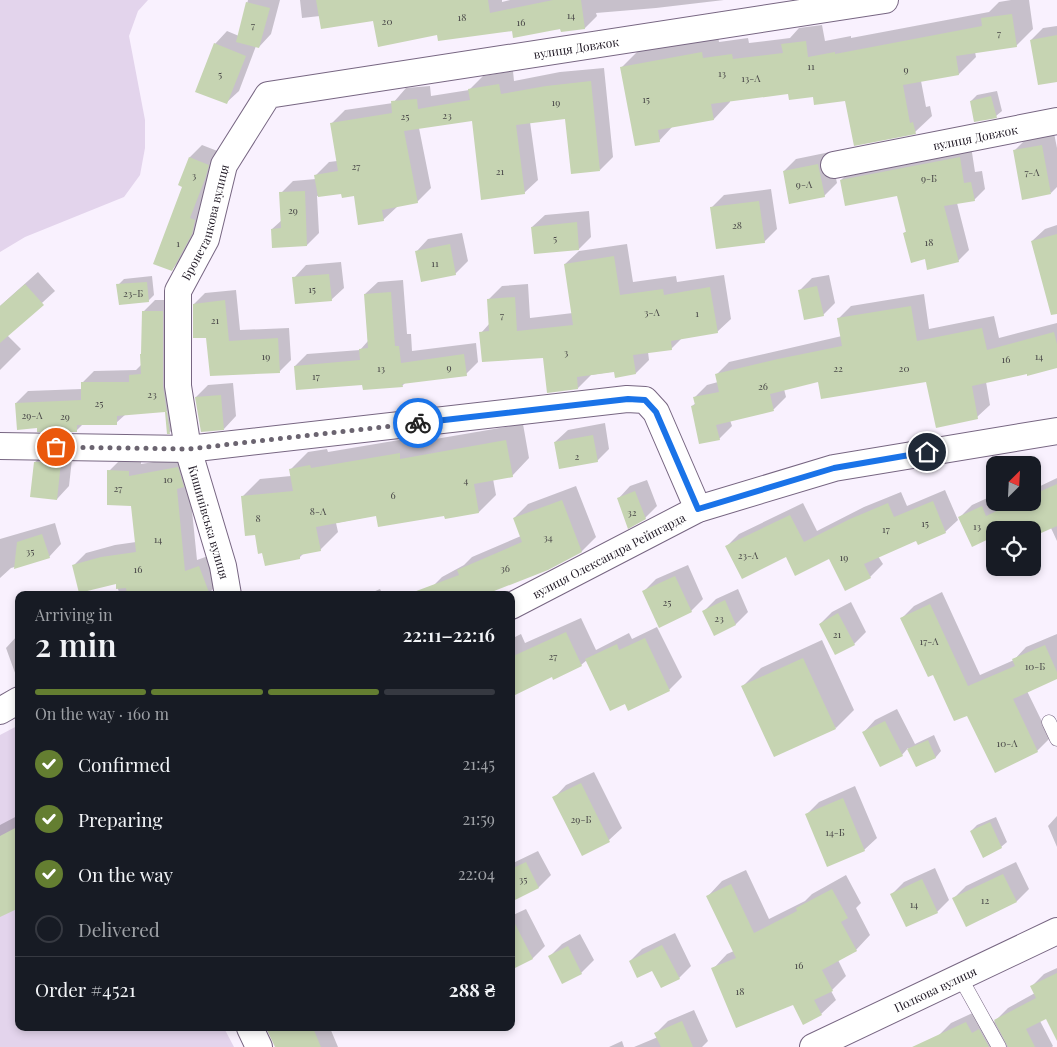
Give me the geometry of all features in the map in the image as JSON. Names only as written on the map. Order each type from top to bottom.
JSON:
[{"type":"street","name":"вулиця Довжок","points":[[268,95],[885,0]]},
{"type":"street","name":"Бронетанкова вулиця","points":[[188,449],[178,386],[178,291],[206,240],[224,165],[268,95]]},
{"type":"street","name":"вулиця Довжок","points":[[834,165],[1057,121]]},
{"type":"street","name":"Кишинівська вулиця","points":[[0,446],[188,449],[628,399],[645,400],[656,412],[698,509]]},
{"type":"street","name":"вулиця Олександра Рейнгарда","points":[[515,604],[698,509],[834,468],[1057,431]]},
{"type":"street","name":"Кишинівська вулиця","points":[[188,449],[224,566],[227,591]]},
{"type":"street","points":[[0,711],[15,702]]},
{"type":"street","name":"Полкова вулиця","points":[[813,1047],[1057,931]]},
{"type":"street","points":[[251,1031],[259,1047]]},
{"type":"lane","points":[[1048,722],[1057,739]]},
{"type":"lane","points":[[960,977],[999,1047]]},
{"type":"shaded area","points":[[0,0],[148,0],[138,11],[129,36],[145,120],[145,148],[140,175],[124,197],[25,237],[0,252]]},
{"type":"shaded area","points":[[15,727],[15,1031],[226,1031],[234,1047],[0,1047],[0,735]]},
{"type":"building","points":[[316,0],[488,0],[490,13],[553,0],[581,0],[585,29],[561,32],[560,29],[513,38],[512,31],[438,41],[437,35],[378,47],[373,21],[321,29]]},
{"type":"building","points":[[246,2],[270,8],[259,48],[236,42]]},
{"type":"building","points":[[1012,14],[1017,47],[956,56],[959,75],[903,85],[910,123],[913,122],[916,134],[854,146],[845,101],[814,105],[813,97],[789,100],[788,94],[711,104],[714,120],[658,130],[660,142],[635,146],[620,67],[702,52],[703,58],[732,54],[733,59],[783,53],[781,44],[806,41],[808,57],[835,52],[835,54],[982,26],[981,18]]},
{"type":"building","points":[[1057,35],[1057,82],[1038,85],[1030,40]]},
{"type":"building","points":[[214,43],[246,56],[227,104],[195,92]]},
{"type":"building","points":[[591,81],[600,171],[571,174],[565,119],[516,125],[525,194],[481,200],[472,121],[404,131],[418,203],[382,210],[384,221],[358,225],[354,196],[342,198],[341,194],[318,197],[314,175],[338,171],[330,123],[392,113],[391,101],[417,99],[418,109],[470,100],[468,89],[499,84],[501,94]]},
{"type":"building","points":[[991,96],[997,118],[974,122],[970,101]]},
{"type":"building","points":[[1042,145],[1051,194],[1022,200],[1013,150]]},
{"type":"building","points":[[189,157],[209,165],[190,218],[195,220],[192,234],[172,271],[153,264],[182,187],[178,185]]},
{"type":"building","points":[[960,157],[964,183],[971,182],[975,201],[944,206],[959,262],[927,270],[925,259],[911,263],[903,233],[906,232],[897,196],[845,206],[840,180]]},
{"type":"building","points":[[818,164],[825,197],[789,204],[783,171]]},
{"type":"building","points":[[305,191],[307,246],[272,248],[271,229],[281,228],[279,192]]},
{"type":"building","points":[[759,201],[765,243],[716,249],[710,207]]},
{"type":"building","points":[[577,222],[579,250],[534,254],[531,227]]},
{"type":"building","points":[[1057,234],[1057,314],[1051,315],[1031,241]]},
{"type":"building","points":[[450,244],[456,275],[421,282],[415,251]]},
{"type":"building","points":[[614,256],[620,295],[663,289],[664,295],[710,287],[718,333],[671,341],[672,350],[633,355],[636,374],[615,378],[614,372],[577,377],[578,389],[547,393],[543,358],[482,362],[479,332],[489,331],[487,299],[515,297],[517,331],[573,325],[564,264]]},
{"type":"building","points":[[329,274],[332,301],[295,304],[292,277]]},
{"type":"building","points":[[147,282],[149,302],[119,305],[116,284]]},
{"type":"building","points":[[25,284],[44,305],[0,343],[0,306]]},
{"type":"building","points":[[817,286],[824,316],[804,320],[798,290]]},
{"type":"building","points":[[391,292],[395,346],[399,346],[401,363],[464,354],[467,376],[402,384],[403,387],[363,390],[362,385],[296,390],[294,366],[360,360],[359,349],[368,348],[364,294]]},
{"type":"building","points":[[225,300],[229,341],[278,338],[280,373],[210,376],[206,338],[193,338],[193,304]]},
{"type":"building","points":[[911,306],[917,341],[982,328],[987,350],[1054,332],[1057,344],[1057,368],[1027,376],[1027,374],[972,386],[978,419],[936,428],[926,382],[821,399],[818,382],[770,394],[774,411],[716,425],[720,440],[699,444],[691,406],[695,405],[693,397],[719,392],[715,374],[842,346],[837,318]]},
{"type":"building","points":[[142,311],[163,311],[163,386],[170,434],[167,434],[165,412],[117,416],[117,425],[77,425],[77,432],[37,432],[37,428],[17,430],[15,403],[81,400],[81,382],[129,382],[129,375],[141,374]]},
{"type":"building","points":[[221,395],[224,430],[201,432],[195,397]]},
{"type":"building","points":[[593,435],[598,462],[559,469],[554,442]]},
{"type":"building","points":[[506,440],[513,477],[474,484],[479,513],[445,519],[444,516],[378,527],[376,516],[316,527],[321,551],[300,555],[300,559],[265,566],[262,553],[258,554],[255,535],[245,536],[241,496],[293,491],[289,469],[310,465],[311,468],[400,453],[400,459]]},
{"type":"building","points":[[34,462],[61,462],[57,500],[30,497]]},
{"type":"building","points":[[178,467],[184,487],[177,489],[185,571],[199,566],[208,591],[126,591],[126,588],[116,589],[116,584],[87,591],[78,591],[72,565],[101,557],[136,552],[131,506],[107,505],[107,470],[129,471],[129,476]]},
{"type":"building","points":[[1057,484],[1057,526],[1041,533],[1041,521],[986,521],[986,540],[972,547],[958,517],[982,506],[986,516],[997,511],[1041,511],[1041,491]]},
{"type":"building","points":[[635,491],[646,519],[628,529],[617,498]]},
{"type":"building","points":[[562,500],[582,552],[548,570],[494,591],[416,591],[459,575],[457,570],[522,542],[513,518]]},
{"type":"building","points":[[933,501],[946,533],[918,545],[916,541],[864,564],[871,578],[845,591],[829,559],[795,576],[786,557],[742,579],[725,546],[790,515],[804,542],[888,503],[894,517]]},
{"type":"building","points":[[42,534],[50,558],[14,569],[17,542]]},
{"type":"building","points":[[675,576],[692,612],[659,628],[642,591]]},
{"type":"building","points":[[725,600],[736,625],[714,636],[702,611]]},
{"type":"building","points":[[930,604],[968,686],[1015,666],[1012,659],[1045,645],[1057,672],[1057,679],[1013,699],[1038,752],[995,773],[967,716],[954,721],[933,675],[928,677],[900,618]]},
{"type":"building","points":[[838,613],[855,645],[835,655],[819,624]]},
{"type":"building","points":[[566,632],[582,666],[553,680],[552,677],[515,695],[515,655]]},
{"type":"building","points":[[645,638],[670,691],[628,711],[625,704],[610,711],[585,659],[617,644],[619,650]]},
{"type":"building","points":[[803,658],[836,729],[774,757],[741,686]]},
{"type":"building","points":[[885,721],[903,756],[880,767],[862,732]]},
{"type":"building","points":[[928,740],[936,758],[916,767],[907,749]]},
{"type":"building","points":[[581,783],[610,842],[582,856],[552,797]]},
{"type":"building","points":[[843,798],[865,851],[827,867],[805,814]]},
{"type":"building","points":[[990,822],[1002,848],[983,858],[970,831]]},
{"type":"building","points":[[15,828],[15,910],[0,917],[0,836]]},
{"type":"building","points":[[526,862],[539,888],[515,900],[515,867]]},
{"type":"building","points":[[1003,874],[1017,902],[966,927],[952,898]]},
{"type":"building","points":[[922,879],[938,913],[906,927],[890,894]]},
{"type":"building","points":[[731,884],[754,933],[797,911],[796,908],[832,889],[848,918],[841,922],[857,951],[822,970],[833,991],[814,1000],[822,1015],[803,1025],[793,1005],[736,1028],[711,968],[736,958],[706,896]]},
{"type":"building","points":[[515,924],[533,959],[515,968]]},
{"type":"building","points":[[662,945],[680,979],[661,988],[652,971],[637,978],[629,961]]},
{"type":"building","points":[[568,946],[582,974],[562,984],[548,956]]},
{"type":"building","points":[[1057,973],[1057,1041],[1046,1019],[1026,1029],[1035,1047],[1008,1047],[994,1020],[1036,998],[1030,986]]},
{"type":"building","points":[[682,1021],[693,1047],[661,1047],[654,1033]]},
{"type":"building","points":[[966,1022],[972,1033],[979,1029],[989,1047],[912,1047]]},
{"type":"building","points":[[267,1031],[314,1031],[321,1047],[275,1047]]},
{"type":"way so far","points":[[56,447],[188,449],[418,423]]},
{"type":"route","points":[[418,423],[628,399],[645,400],[656,412],[698,509],[834,468],[927,452]]}]
